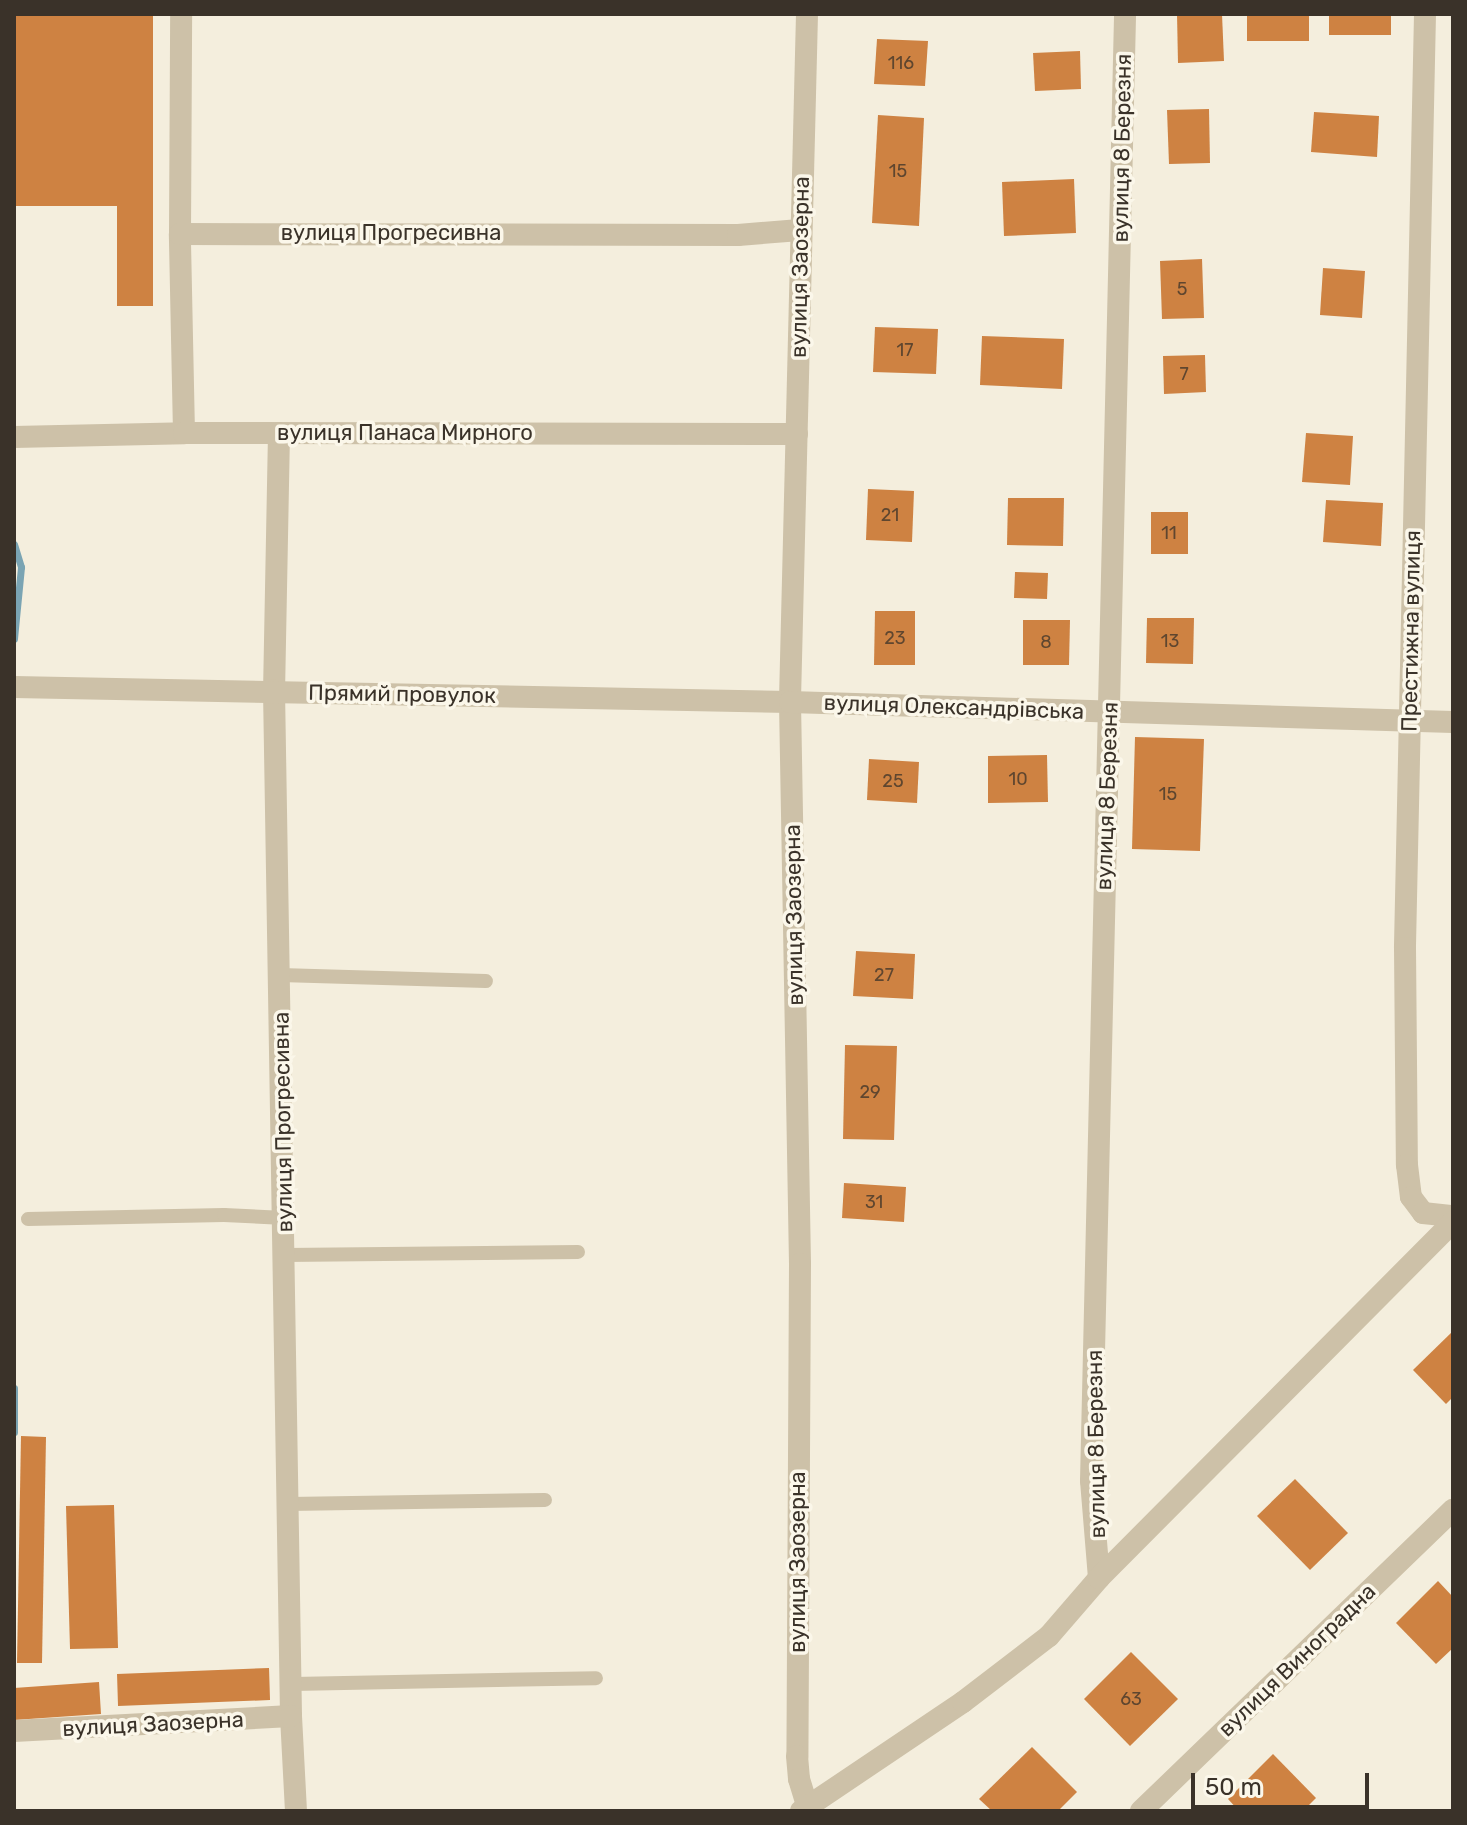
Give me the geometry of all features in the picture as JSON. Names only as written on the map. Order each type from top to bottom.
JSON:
[{"type":"street","points":[[181,14],[180,234],[184,433]]},
{"type":"street","name":"вулиця Заозерна","points":[[804,1808],[797,1756],[800,1264],[790,702],[807,14]]},
{"type":"street","name":"вулиця 8 Березня","points":[[1099,1578],[1091,1481],[1125,14]]},
{"type":"street","name":"Престижна вулиця","points":[[1425,14],[1408,721],[1405,948],[1407,1165],[1411,1197],[1423,1213],[1453,1216]]},
{"type":"street","name":"вулиця Прогресивна","points":[[180,234],[738,235],[800,230]]},
{"type":"street","name":"вулиця Панаса Мирного","points":[[14,437],[184,433],[797,434]]},
{"type":"street","name":"вулиця Прогресивна","points":[[279,433],[274,690],[293,1684],[291,1716],[296,1811]]},
{"type":"street","name":"Прямий провулок","points":[[17,687],[790,702]]},
{"type":"street","name":"вулиця Олександрівська","points":[[790,702],[1453,722]]},
{"type":"street","points":[[804,1808],[963,1702],[1049,1636],[1099,1578],[1453,1222]]},
{"type":"street","name":"вулиця Виноградна","points":[[1141,1811],[1453,1510]]},
{"type":"street","name":"вулиця Заозерна","points":[[14,1731],[291,1716]]},
{"type":"lane","points":[[280,975],[486,981]]},
{"type":"lane","points":[[28,1219],[224,1215],[285,1218]]},
{"type":"lane","points":[[285,1255],[578,1252]]},
{"type":"lane","points":[[289,1504],[545,1500]]},
{"type":"lane","points":[[293,1684],[596,1678]]},
{"type":"building","points":[[14,14],[153,14],[153,306],[117,306],[117,206],[14,206]]},
{"type":"building","points":[[1177,14],[1222,14],[1224,61],[1178,63]]},
{"type":"building","points":[[1247,14],[1309,14],[1309,41],[1247,41]]},
{"type":"building","points":[[1329,14],[1391,14],[1391,35],[1329,35]]},
{"type":"building","points":[[877,39],[928,41],[925,86],[874,84]]},
{"type":"building","points":[[1080,51],[1081,89],[1035,91],[1033,53]]},
{"type":"building","points":[[1209,109],[1210,163],[1169,164],[1167,110]]},
{"type":"building","points":[[1314,112],[1379,116],[1377,157],[1311,152]]},
{"type":"building","points":[[878,115],[924,118],[919,226],[872,223]]},
{"type":"building","points":[[1074,179],[1076,233],[1004,236],[1002,182]]},
{"type":"building","points":[[1202,259],[1204,318],[1162,319],[1160,261]]},
{"type":"building","points":[[1323,268],[1365,271],[1362,318],[1320,315]]},
{"type":"building","points":[[875,327],[938,329],[936,374],[873,372]]},
{"type":"building","points":[[982,336],[1064,339],[1062,389],[980,385]]},
{"type":"building","points":[[1205,355],[1206,392],[1164,394],[1163,356]]},
{"type":"building","points":[[1306,433],[1353,436],[1350,485],[1302,482]]},
{"type":"building","points":[[868,489],[914,491],[912,542],[866,540]]},
{"type":"building","points":[[1008,498],[1064,498],[1063,546],[1007,545]]},
{"type":"building","points":[[1326,500],[1383,503],[1381,546],[1323,542]]},
{"type":"building","points":[[1151,512],[1188,512],[1188,554],[1151,554]]},
{"type":"building","points":[[1015,572],[1048,573],[1047,599],[1014,598]]},
{"type":"building","points":[[875,611],[915,611],[915,665],[874,665]]},
{"type":"building","points":[[1147,618],[1194,618],[1193,664],[1146,663]]},
{"type":"building","points":[[1023,620],[1070,620],[1069,665],[1023,665]]},
{"type":"building","points":[[1135,737],[1204,739],[1200,851],[1132,849]]},
{"type":"building","points":[[1047,755],[1048,802],[988,803],[988,756]]},
{"type":"building","points":[[869,759],[919,762],[917,803],[867,800]]},
{"type":"building","points":[[856,951],[915,954],[913,999],[853,996]]},
{"type":"building","points":[[845,1045],[897,1046],[894,1140],[843,1139]]},
{"type":"building","points":[[844,1183],[906,1187],[904,1222],[842,1218]]},
{"type":"building","points":[[1453,1331],[1453,1397],[1446,1404],[1413,1370]]},
{"type":"building","points":[[21,1436],[46,1437],[42,1663],[17,1663]]},
{"type":"building","points":[[1295,1479],[1348,1533],[1310,1570],[1257,1516]]},
{"type":"building","points":[[114,1505],[118,1648],[70,1649],[66,1506]]},
{"type":"building","points":[[1438,1581],[1453,1597],[1453,1648],[1436,1664],[1396,1623]]},
{"type":"building","points":[[1131,1652],[1178,1699],[1130,1746],[1084,1699]]},
{"type":"building","points":[[269,1668],[270,1700],[118,1706],[117,1674]]},
{"type":"building","points":[[99,1682],[101,1714],[14,1720],[14,1688]]},
{"type":"building","points":[[1032,1747],[1077,1792],[1058,1811],[992,1811],[979,1799]]},
{"type":"building","points":[[1273,1754],[1316,1798],[1303,1811],[1239,1811],[1228,1799]]},
{"type":"waterway","points":[[14,544],[21,567],[14,639]]},
{"type":"waterway","points":[[14,1388],[14,1432]]}]
